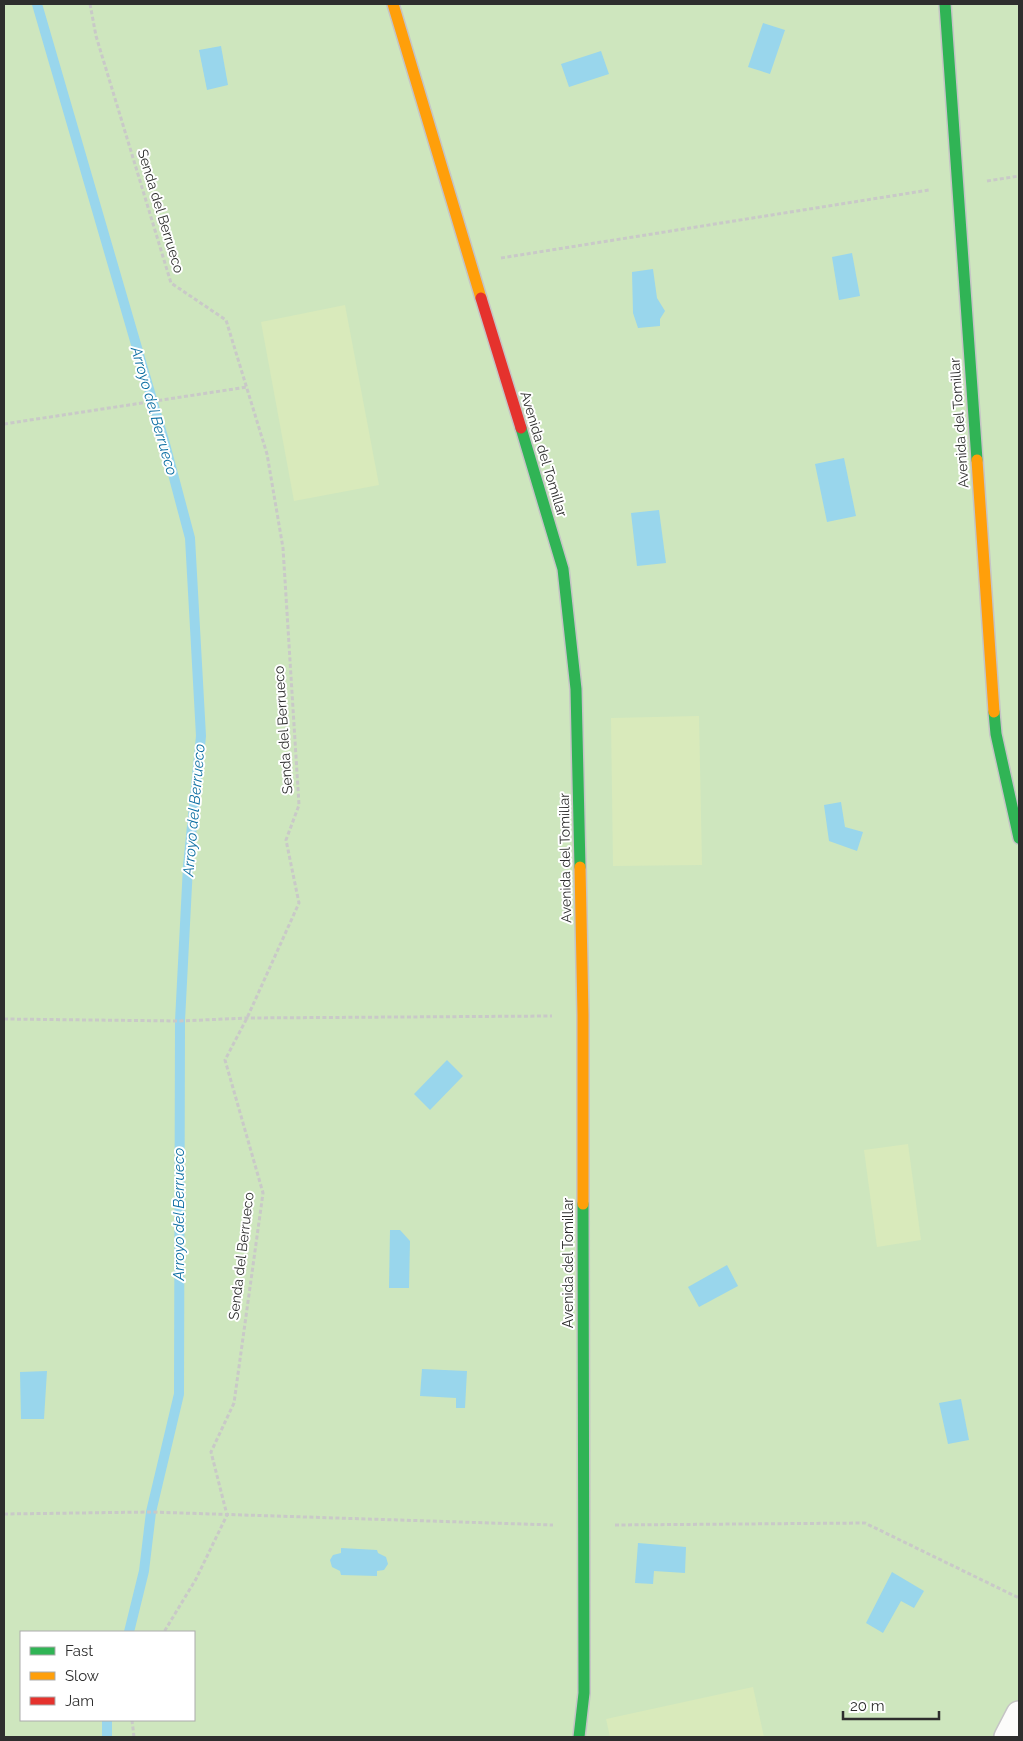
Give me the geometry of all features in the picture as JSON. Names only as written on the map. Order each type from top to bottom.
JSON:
[{"type":"street","name":"Avenida del Tomillar","points":[[393,4],[563,569],[576,689],[583,1016],[584,1526],[584,1693],[578,1737]]},
{"type":"street","name":"Avenida del Tomillar","points":[[944,4],[996,734],[1019,838]]},
{"type":"street","points":[[1007,1737],[1019,1714]]},
{"type":"path","name":"Senda del Berrueco","points":[[90,4],[96,36],[171,283],[226,320],[267,454],[283,548],[299,805],[286,840],[299,903],[248,1018],[224,1060],[263,1193],[234,1403],[211,1452],[227,1515]]},
{"type":"path","points":[[471,262],[956,185]]},
{"type":"path","points":[[4,424],[246,386]]},
{"type":"path","points":[[4,1019],[180,1020],[583,1016]]},
{"type":"path","points":[[4,1514],[151,1512],[584,1526],[865,1523],[1019,1598]]},
{"type":"path","points":[[165,1631],[196,1579],[227,1515]]},
{"type":"path","points":[[132,1721],[134,1737]]},
{"type":"green space","points":[[4,4],[1019,4],[1019,1737],[4,1737]]},
{"type":"green space","points":[[345,305],[379,485],[294,501],[261,322]]},
{"type":"green space","points":[[699,716],[702,865],[613,866],[611,718]]},
{"type":"green space","points":[[908,1144],[921,1240],[877,1247],[864,1150]]},
{"type":"green space","points":[[753,1687],[764,1737],[610,1737],[606,1719]]},
{"type":"water","points":[[763,23],[785,30],[770,74],[748,67]]},
{"type":"water","points":[[221,46],[228,85],[207,90],[199,50]]},
{"type":"water","points":[[601,51],[609,74],[569,87],[561,64]]},
{"type":"water","points":[[852,253],[860,296],[839,300],[832,257]]},
{"type":"water","points":[[653,269],[657,298],[665,311],[660,319],[660,326],[638,328],[633,313],[632,272]]},
{"type":"water","points":[[844,458],[856,516],[827,522],[815,464]]},
{"type":"water","points":[[659,510],[666,563],[637,566],[631,513]]},
{"type":"water","points":[[841,802],[845,827],[863,832],[857,851],[829,841],[824,805]]},
{"type":"water","points":[[447,1060],[463,1076],[430,1110],[414,1094]]},
{"type":"water","points":[[390,1230],[400,1230],[410,1241],[409,1288],[389,1288]]},
{"type":"water","points":[[727,1265],[738,1286],[699,1307],[688,1287]]},
{"type":"water","points":[[422,1369],[467,1371],[465,1408],[456,1408],[456,1398],[420,1396]]},
{"type":"water","points":[[47,1371],[44,1419],[21,1419],[20,1372]]},
{"type":"water","points":[[961,1399],[969,1440],[948,1444],[939,1403]]},
{"type":"water","points":[[638,1543],[686,1547],[685,1573],[654,1571],[653,1584],[635,1583]]},
{"type":"water","points":[[341,1548],[377,1550],[378,1553],[386,1557],[388,1564],[384,1570],[377,1571],[377,1576],[341,1575],[340,1571],[332,1567],[330,1560],[333,1555],[341,1553]]},
{"type":"water","points":[[892,1572],[924,1591],[914,1608],[901,1601],[883,1633],[866,1623]]},
{"type":"waterway","name":"Arroyo del Berrueco","points":[[37,4],[165,444],[190,538],[201,736],[188,866],[180,1021],[179,1394],[151,1512],[144,1571],[129,1631]]},
{"type":"waterway","name":"Arroyo del Berrueco","points":[[107,1721],[107,1737]]},
{"type":"traffic: fast","points":[[945,4],[977,460]]},
{"type":"traffic: fast","points":[[521,428],[563,569],[576,689],[580,867]]},
{"type":"traffic: fast","points":[[994,712],[996,734],[1019,838]]},
{"type":"traffic: fast","points":[[579,1737],[584,1693],[583,1204]]},
{"type":"traffic: slow","points":[[393,4],[481,298]]},
{"type":"traffic: slow","points":[[977,460],[994,712]]},
{"type":"traffic: slow","points":[[580,867],[583,1015],[583,1204]]},
{"type":"traffic: jam","points":[[481,298],[521,428]]}]
